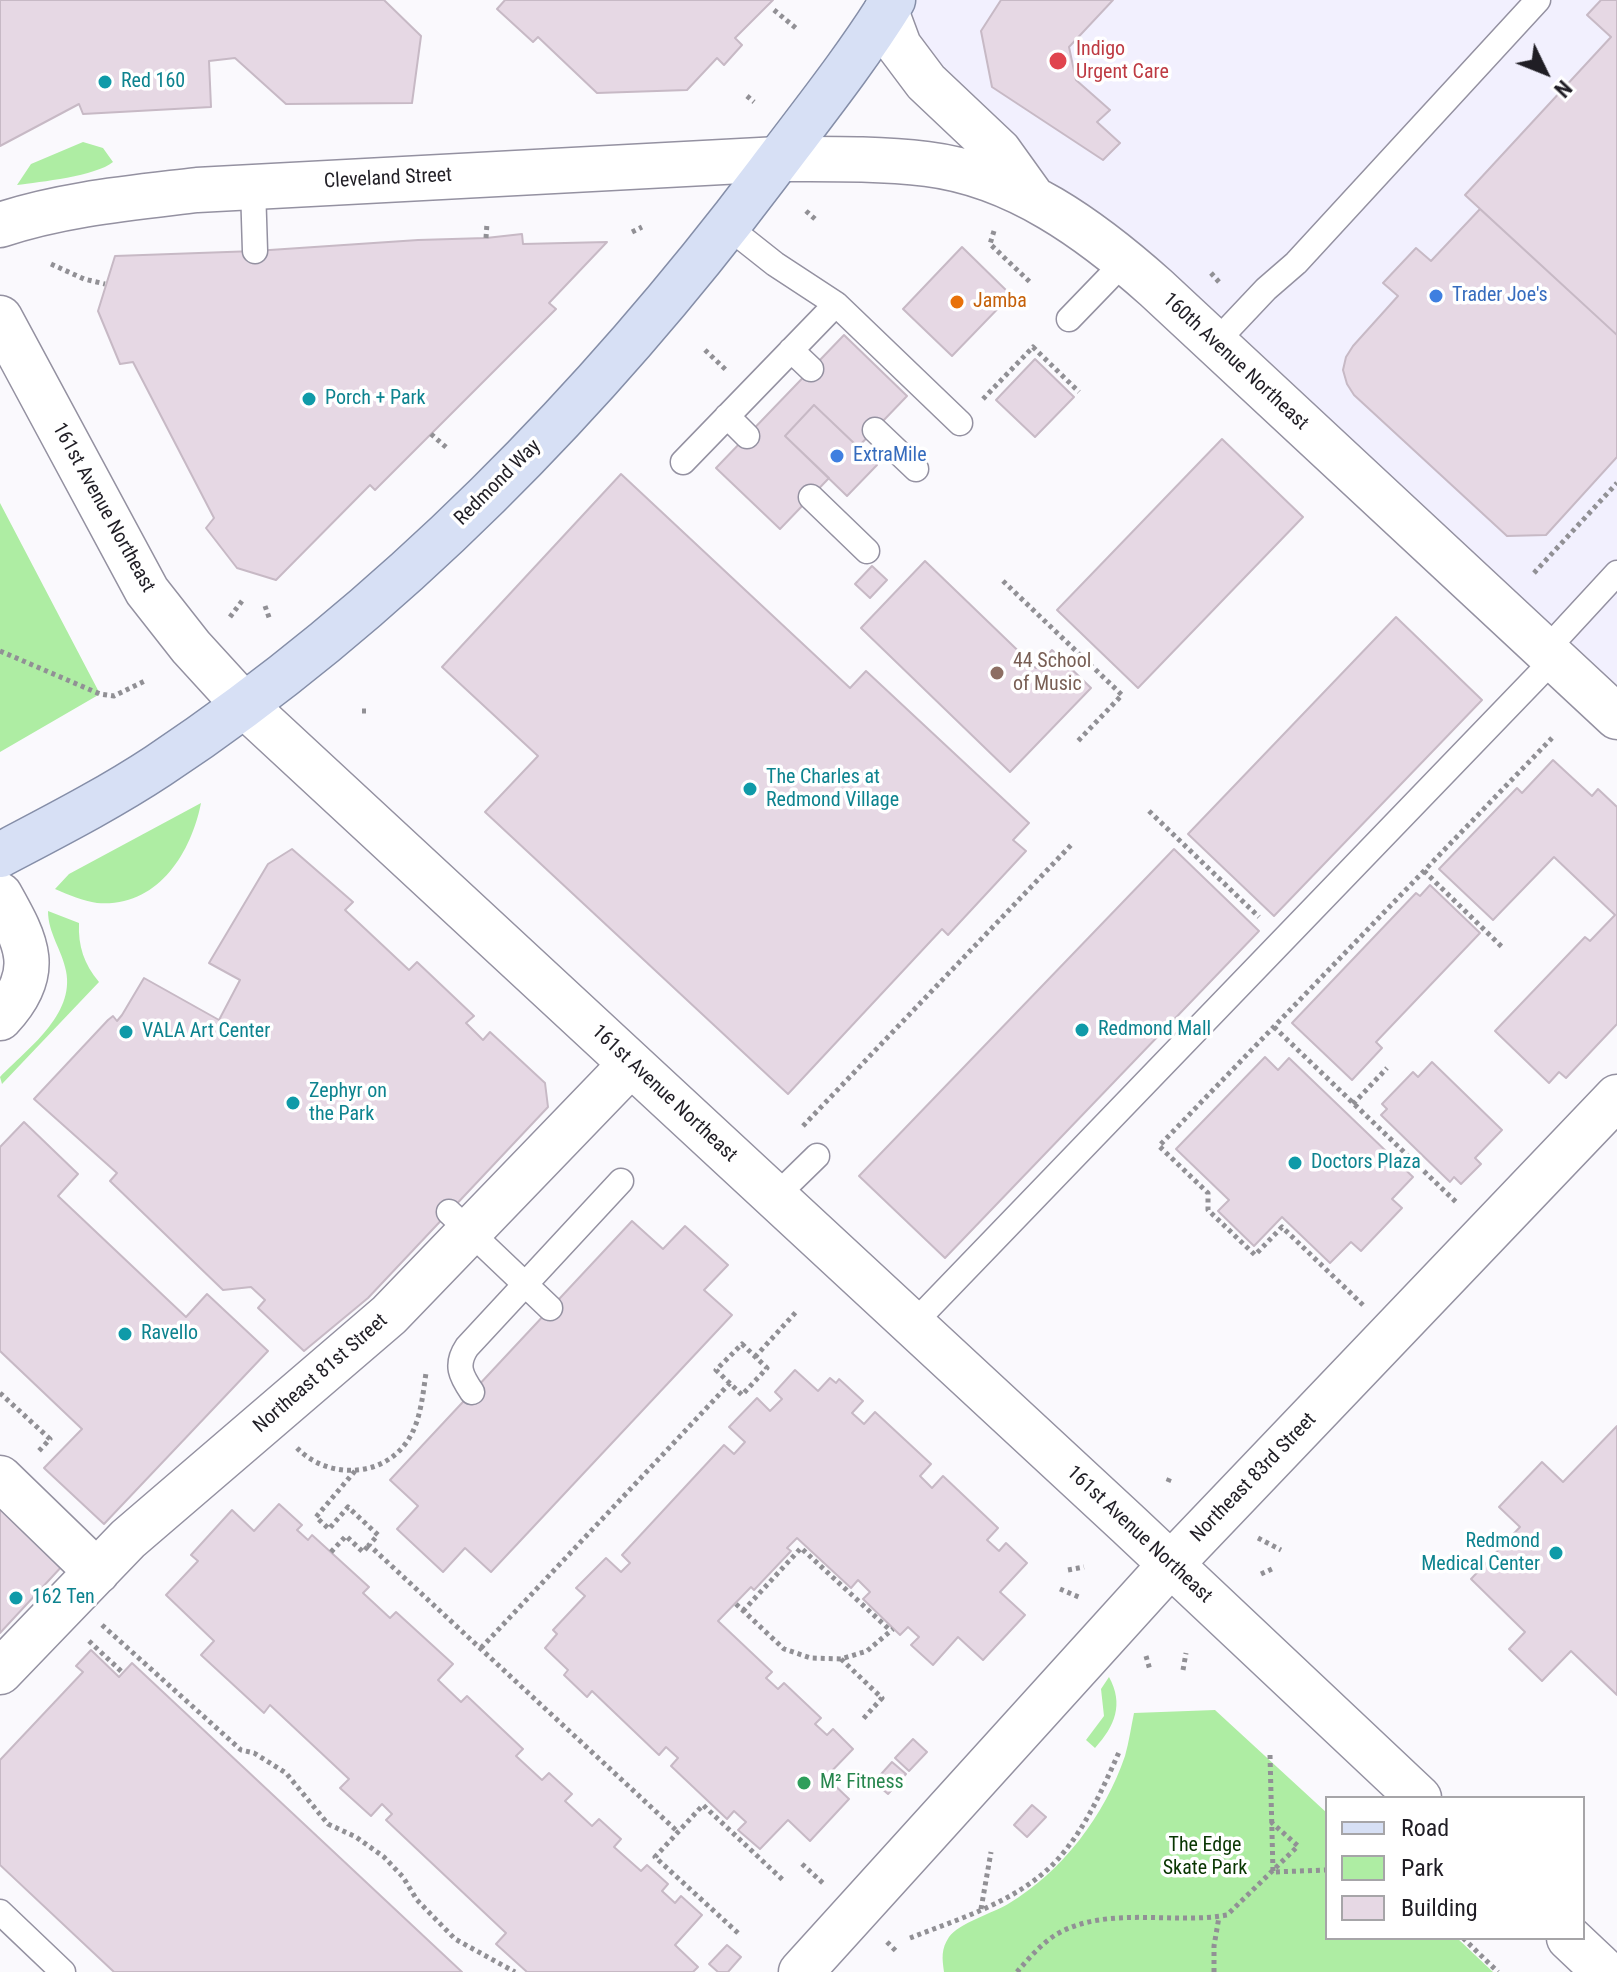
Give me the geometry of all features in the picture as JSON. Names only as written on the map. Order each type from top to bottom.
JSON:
[{"type":"main road","name":"Redmond Way","points":[[0,855],[121,789],[244,705],[378,595],[500,482],[606,370],[727,226],[889,5]]},
{"type":"street","points":[[889,5],[899,46],[926,82],[999,151],[1034,199]]},
{"type":"street","name":"160th Avenue Northeast","points":[[779,159],[870,159],[930,164],[994,181],[1034,199],[1080,226],[1125,261],[1215,343],[1617,717]]},
{"type":"street","name":"Cleveland Street","points":[[0,225],[23,217],[110,200],[197,190],[779,159]]},
{"type":"street","name":"161st Avenue Northeast","points":[[0,318],[147,591],[191,647],[244,705],[913,1324],[1417,1796]]},
{"type":"street","points":[[0,895],[24,940],[28,963],[24,984],[0,1018]]},
{"type":"street","name":"Northeast 81st Street","points":[[0,1672],[128,1539],[389,1315],[459,1222],[631,1064]]},
{"type":"street","name":"Northeast 83rd Street","points":[[801,1972],[1171,1564],[1617,1097]]},
{"type":"street","points":[[4,1482],[97,1572]]},
{"type":"street","points":[[1571,1940],[1605,1972]]},
{"type":"lane","points":[[1215,343],[1266,289],[1296,263],[1538,0]]},
{"type":"lane","points":[[253,187],[255,251]]},
{"type":"lane","points":[[727,226],[775,264],[836,304],[960,423]]},
{"type":"lane","points":[[1069,319],[1125,261]]},
{"type":"lane","points":[[683,462],[836,304]]},
{"type":"lane","points":[[791,350],[811,369]]},
{"type":"lane","points":[[727,416],[747,436]]},
{"type":"lane","points":[[875,430],[916,469]]},
{"type":"lane","points":[[811,497],[867,551]]},
{"type":"lane","points":[[913,1324],[1283,939],[1550,655],[1617,573]]},
{"type":"lane","points":[[775,1197],[817,1156]]},
{"type":"lane","points":[[472,1392],[460,1374],[463,1354],[621,1181]]},
{"type":"lane","points":[[459,1222],[550,1308]]},
{"type":"lane","points":[[0,1912],[63,1972]]},
{"type":"path","points":[[774,10],[797,29]]},
{"type":"path","points":[[747,96],[754,102]]},
{"type":"path","points":[[806,211],[815,219]]},
{"type":"path","points":[[486,238],[487,223]]},
{"type":"path","points":[[632,232],[642,227]]},
{"type":"path","points":[[994,231],[990,244],[1032,284]]},
{"type":"path","points":[[51,264],[84,279],[105,284]]},
{"type":"path","points":[[1211,273],[1219,282]]},
{"type":"path","points":[[960,423],[1033,347],[1079,392]]},
{"type":"path","points":[[431,434],[448,449]]},
{"type":"path","points":[[1534,573],[1617,483]]},
{"type":"path","points":[[1003,581],[1122,695],[1077,742]]},
{"type":"path","points":[[230,617],[242,601]]},
{"type":"path","points":[[265,606],[270,620]]},
{"type":"path","points":[[0,651],[100,694],[114,696],[147,680]]},
{"type":"path","points":[[1369,1310],[1282,1227],[1255,1255],[1208,1210],[1208,1193],[1159,1146],[1552,738]]},
{"type":"path","points":[[1149,811],[1283,939]]},
{"type":"path","points":[[794,1135],[1072,844]]},
{"type":"path","points":[[1424,871],[1502,947]]},
{"type":"path","points":[[1274,1027],[1465,1211]]},
{"type":"path","points":[[1353,1104],[1387,1068]]},
{"type":"path","points":[[755,1357],[796,1312]]},
{"type":"path","points":[[742,1344],[755,1357],[767,1368],[742,1395],[716,1370],[742,1344]]},
{"type":"path","points":[[294,1445],[326,1467],[355,1471],[381,1463],[409,1439],[418,1416],[427,1368]]},
{"type":"path","points":[[481,1648],[730,1383]]},
{"type":"path","points":[[0,1393],[50,1439],[4,1482]]},
{"type":"path","points":[[331,1552],[346,1536],[363,1552],[378,1535],[348,1507],[329,1529],[316,1517],[355,1471]]},
{"type":"path","points":[[1257,1537],[1281,1550]]},
{"type":"path","points":[[369,1545],[678,1832]]},
{"type":"path","points":[[736,1604],[743,1611],[784,1649],[811,1658],[841,1659],[867,1651],[893,1630],[801,1548],[743,1611]]},
{"type":"path","points":[[1068,1570],[1084,1567]]},
{"type":"path","points":[[1261,1574],[1274,1568]]},
{"type":"path","points":[[1060,1589],[1082,1599]]},
{"type":"path","points":[[101,1625],[241,1750],[254,1753],[286,1773],[328,1824],[356,1837],[384,1857],[403,1877],[417,1900],[455,1939],[515,1972]]},
{"type":"path","points":[[88,1640],[123,1673]]},
{"type":"path","points":[[1183,1670],[1186,1653]]},
{"type":"path","points":[[1146,1655],[1150,1670]]},
{"type":"path","points":[[841,1659],[882,1698],[863,1719]]},
{"type":"path","points":[[910,1938],[981,1910],[1046,1870],[1069,1844],[1097,1800],[1120,1750]]},
{"type":"path","points":[[1270,1755],[1273,1872]]},
{"type":"path","points":[[738,1933],[655,1857],[678,1832],[703,1805],[785,1882]]},
{"type":"path","points":[[1017,1972],[1057,1934],[1083,1924],[1106,1919],[1219,1917],[1235,1910],[1298,1846],[1271,1822]]},
{"type":"path","points":[[981,1910],[991,1852]]},
{"type":"path","points":[[802,1864],[829,1888]]},
{"type":"path","points":[[1273,1872],[1325,1870]]},
{"type":"path","points":[[1214,1972],[1219,1917]]},
{"type":"path","points":[[884,1940],[898,1953]]},
{"type":"path","points":[[1465,1940],[1498,1972]]},
{"type":"shaded area","points":[[893,0],[1617,0],[1617,717],[1034,199]]},
{"type":"green space","points":[[83,142],[103,148],[113,162],[81,175],[17,185],[31,164]]},
{"type":"green space","points":[[0,503],[100,694],[0,752]]},
{"type":"green space","points":[[201,803],[180,858],[154,887],[137,897],[97,903],[55,889],[69,874]]},
{"type":"green space","points":[[48,911],[79,923],[83,954],[99,982],[2,1084],[0,1077],[35,1043],[56,1016],[67,987],[66,971],[50,927]]},
{"type":"green space","points":[[1109,1677],[1116,1696],[1115,1714],[1108,1731],[1095,1748],[1086,1740],[1104,1716],[1101,1689]]},
{"type":"green space","name":"The Edge Skate Park","points":[[1215,1710],[1325,1811],[1325,1940],[1459,1940],[1493,1972],[944,1972],[943,1950],[954,1932],[1028,1891],[1079,1840],[1106,1800],[1116,1778],[1125,1756],[1134,1713]]},
{"type":"building","name":"Red 160","points":[[0,0],[384,0],[421,36],[412,103],[286,104],[235,58],[209,61],[211,107],[83,114],[79,104],[0,146]]},
{"type":"building","points":[[505,0],[773,0],[735,38],[742,45],[724,65],[717,58],[687,90],[597,93],[538,37],[533,42],[497,9]]},
{"type":"building","points":[[1001,0],[1113,0],[1069,47],[1076,80],[1110,110],[1097,122],[1120,143],[1103,160],[992,87],[981,31]]},
{"type":"building","points":[[1601,0],[1617,0],[1617,335],[1465,195],[1611,37],[1587,15]]},
{"type":"building","points":[[1480,209],[1617,335],[1617,457],[1546,535],[1507,536],[1354,395],[1343,370],[1353,346],[1398,296],[1383,283],[1416,248],[1431,261]]},
{"type":"building","name":"Porch + Park","points":[[522,234],[523,244],[607,242],[549,303],[556,309],[375,490],[370,485],[276,580],[237,568],[206,528],[214,518],[133,362],[120,364],[98,311],[115,256],[255,251]]},
{"type":"building","name":"Jamba","points":[[962,247],[1011,295],[952,356],[903,309]]},
{"type":"building","points":[[844,335],[907,396],[858,447],[814,405],[785,436],[829,478],[780,529],[716,468]]},
{"type":"building","points":[[1035,359],[1074,397],[1035,437],[996,400]]},
{"type":"building","name":"ExtraMile","points":[[814,405],[877,465],[847,496],[785,436]]},
{"type":"building","points":[[1222,439],[1303,517],[1138,688],[1057,610]]},
{"type":"building","name":"The Charles at Redmond Village","points":[[621,474],[850,688],[866,671],[1029,823],[1013,840],[1026,851],[948,935],[942,929],[788,1094],[485,812],[538,756],[442,667]]},
{"type":"building","points":[[925,561],[1036,668],[1052,650],[1091,688],[1010,772],[861,628]]},
{"type":"building","points":[[872,566],[887,580],[870,598],[855,584]]},
{"type":"building","points":[[1396,617],[1482,700],[1274,916],[1188,834]]},
{"type":"building","points":[[1553,760],[1592,796],[1598,789],[1617,807],[1617,1024],[1566,1078],[1559,1072],[1549,1083],[1495,1031],[1585,937],[1590,941],[1615,915],[1554,857],[1493,920],[1439,869],[1517,788],[1522,793]]},
{"type":"building","name":"Zephyr on the Park","points":[[292,849],[353,902],[345,910],[409,970],[417,962],[474,1016],[466,1023],[483,1040],[490,1032],[545,1083],[548,1107],[368,1298],[304,1351],[258,1308],[265,1300],[251,1287],[223,1290],[110,1181],[117,1173],[34,1099],[108,1020],[113,1016],[117,1021],[144,978],[219,1020],[240,980],[209,963],[268,864]]},
{"type":"building","name":"Redmond Mall","points":[[1174,849],[1259,931],[945,1258],[859,1176]]},
{"type":"building","points":[[1430,885],[1480,933],[1376,1042],[1382,1048],[1352,1080],[1292,1023],[1416,893],[1420,896]]},
{"type":"building","name":"Doctors Plaza","points":[[1265,1057],[1278,1070],[1289,1058],[1413,1177],[1392,1199],[1402,1208],[1361,1251],[1351,1242],[1330,1263],[1282,1217],[1254,1246],[1218,1211],[1229,1200],[1176,1149]]},
{"type":"building","points":[[1432,1062],[1502,1130],[1475,1158],[1481,1164],[1461,1184],[1454,1177],[1450,1182],[1381,1115],[1387,1109],[1382,1104],[1413,1072],[1418,1077]]},
{"type":"building","name":"Ravello","points":[[24,1122],[78,1174],[58,1196],[186,1317],[207,1294],[268,1351],[104,1524],[44,1468],[82,1429],[0,1351],[0,1147]]},
{"type":"building","points":[[632,1221],[663,1249],[685,1226],[728,1265],[704,1290],[732,1315],[491,1572],[465,1548],[443,1572],[397,1529],[418,1506],[390,1480]]},
{"type":"building","points":[[795,1370],[818,1391],[830,1378],[836,1383],[839,1379],[863,1401],[852,1413],[864,1424],[875,1412],[931,1464],[920,1476],[932,1488],[943,1476],[998,1528],[987,1540],[999,1551],[1006,1543],[1027,1563],[1000,1592],[1025,1615],[983,1660],[958,1637],[933,1665],[911,1645],[919,1637],[908,1627],[900,1635],[863,1599],[870,1592],[858,1580],[851,1588],[797,1538],[787,1548],[791,1551],[754,1590],[751,1587],[718,1621],[772,1672],[766,1678],[778,1689],[784,1683],[821,1718],[815,1724],[827,1735],[833,1729],[853,1749],[826,1777],[849,1799],[810,1841],[788,1820],[760,1849],[738,1830],[746,1822],[734,1811],[727,1819],[671,1766],[678,1758],[666,1747],[659,1755],[592,1691],[587,1697],[564,1675],[568,1670],[545,1648],[557,1634],[553,1630],[585,1596],[576,1588],[606,1558],[621,1572],[630,1563],[622,1555],[724,1445],[734,1454],[745,1442],[729,1427],[757,1398],[770,1411],[782,1399],[775,1392]]},
{"type":"building","name":"Redmond Medical Center","points":[[1617,1426],[1617,1695],[1571,1651],[1542,1681],[1509,1649],[1525,1632],[1471,1579],[1520,1527],[1499,1507],[1542,1462],[1563,1482]]},
{"type":"building","points":[[279,1504],[302,1525],[297,1530],[308,1540],[312,1535],[369,1587],[363,1593],[390,1618],[396,1612],[453,1664],[438,1680],[461,1702],[467,1696],[523,1749],[516,1756],[542,1780],[549,1773],[572,1794],[565,1801],[592,1826],[599,1819],[621,1839],[614,1847],[641,1871],[647,1865],[668,1884],[662,1891],[675,1903],[681,1896],[702,1915],[675,1945],[698,1967],[693,1972],[527,1972],[496,1944],[506,1933],[386,1820],[392,1814],[382,1804],[371,1816],[340,1788],[349,1779],[270,1705],[264,1713],[201,1655],[214,1641],[166,1595],[198,1561],[191,1555],[232,1510],[254,1531]]},
{"type":"building","name":"162 Ten","points":[[0,1505],[64,1564],[0,1633]]},
{"type":"building","points":[[91,1650],[119,1677],[132,1663],[462,1972],[114,1972],[0,1865],[0,1760],[83,1672],[76,1666]]},
{"type":"building","points":[[913,1739],[927,1752],[909,1771],[895,1758]]},
{"type":"building","points":[[892,1762],[906,1774],[888,1794],[874,1782]]},
{"type":"building","points":[[1032,1805],[1046,1817],[1027,1837],[1014,1825]]},
{"type":"building","points":[[727,1945],[741,1957],[728,1972],[718,1972],[709,1964]]},
{"type":"place","name":"Indigo Urgent Care","points":[[1058,61]]},
{"type":"place","name":"Red 160","points":[[105,82]]},
{"type":"place","name":"Trader Joe's","points":[[1436,296]]},
{"type":"place","name":"Jamba","points":[[957,302]]},
{"type":"place","name":"Porch + Park","points":[[309,399]]},
{"type":"place","name":"ExtraMile","points":[[837,456]]},
{"type":"place","name":"44 School of Music","points":[[997,673]]},
{"type":"place","name":"The Charles at Redmond Village","points":[[750,789]]},
{"type":"place","name":"Redmond Mall","points":[[1082,1030]]},
{"type":"place","name":"VALA Art Center","points":[[126,1032]]},
{"type":"place","name":"Zephyr on the Park","points":[[293,1103]]},
{"type":"place","name":"Doctors Plaza","points":[[1295,1163]]},
{"type":"place","name":"Ravello","points":[[125,1334]]},
{"type":"place","name":"Redmond Medical Center","points":[[1556,1553]]},
{"type":"place","name":"162 Ten","points":[[16,1598]]},
{"type":"place","name":"M² Fitness","points":[[804,1783]]}]
